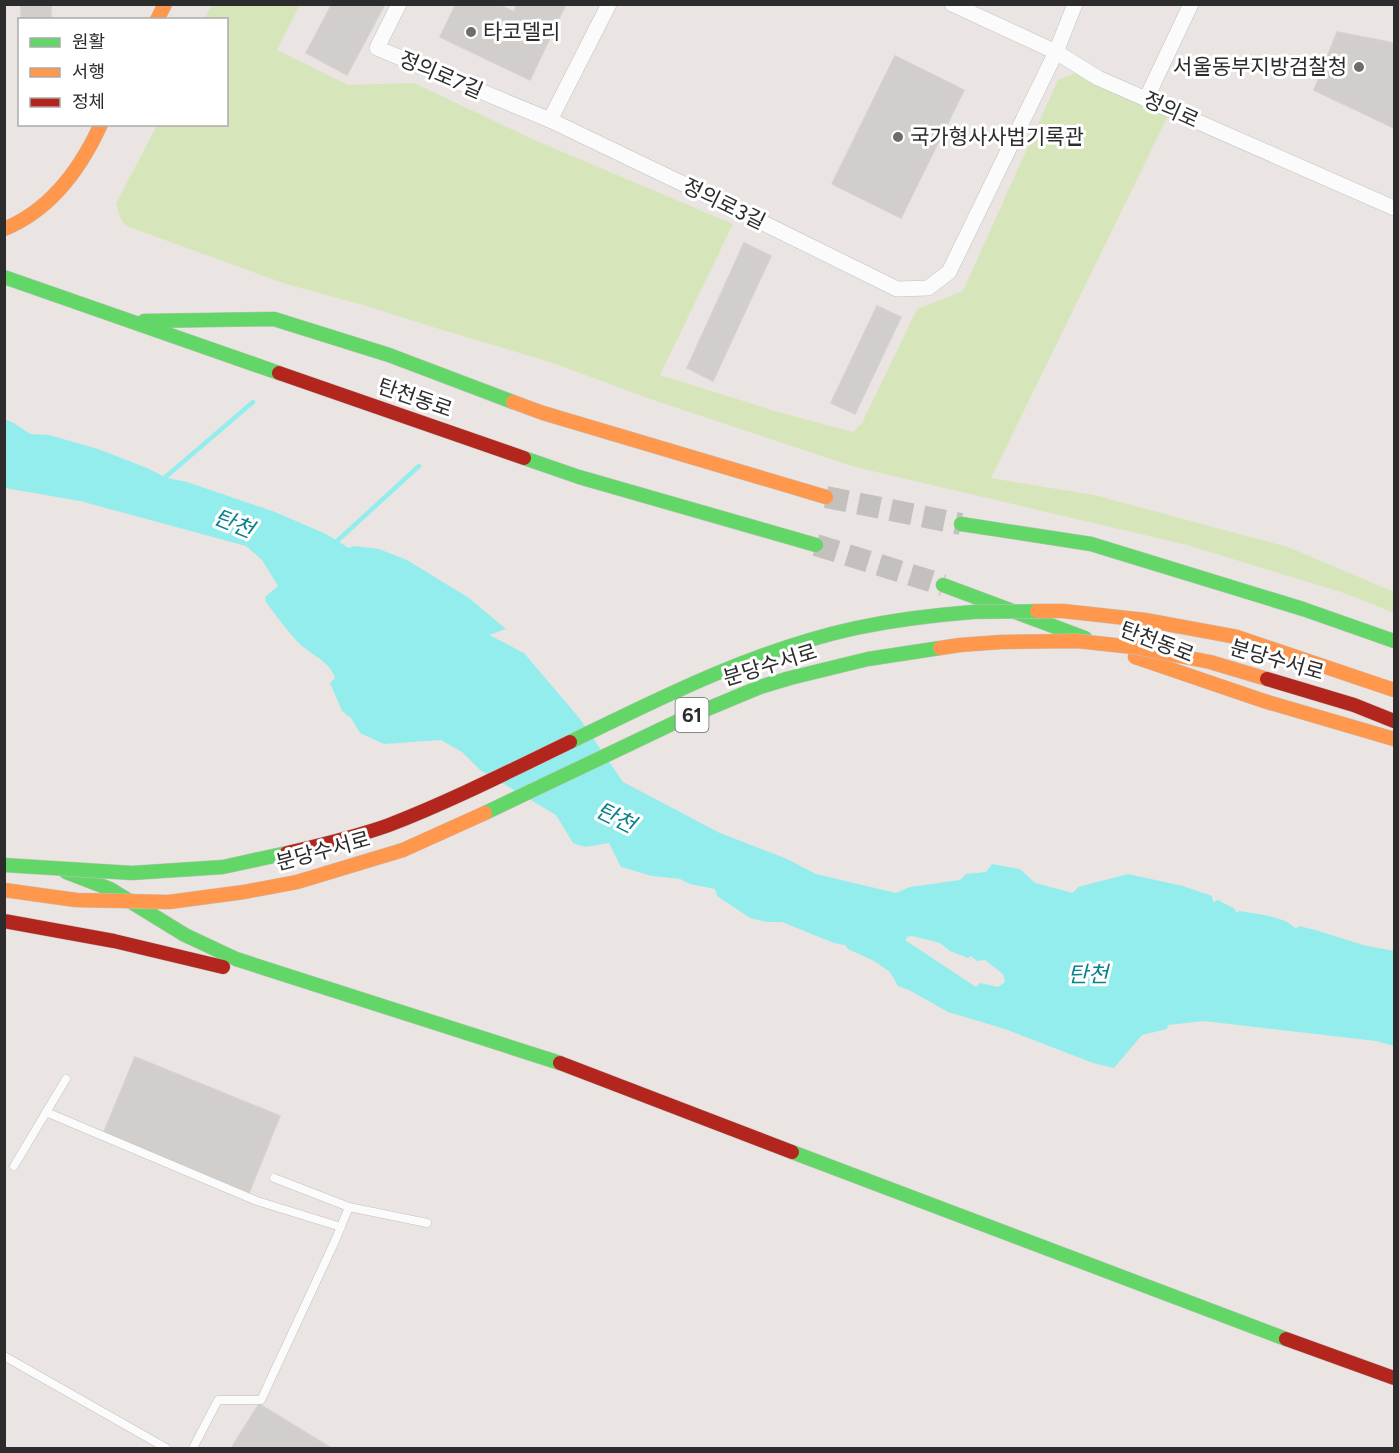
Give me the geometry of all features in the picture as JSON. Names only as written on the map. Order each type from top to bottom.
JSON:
[{"type":"main road","points":[[158,18],[165,4]]},
{"type":"main road","points":[[4,229],[16,225],[50,200],[81,163],[100,126]]},
{"type":"main road","name":"탄천동로","points":[[4,277],[579,477],[816,545]]},
{"type":"main road","points":[[127,321],[274,319],[389,355],[543,413],[826,497]]},
{"type":"main road","points":[[961,524],[1091,544],[1303,609],[1395,641]]},
{"type":"main road","name":"탄천동로","points":[[943,585],[1207,684],[1277,707],[1395,739]]},
{"type":"main road","name":"분당수서로","points":[[4,865],[132,873],[223,867],[345,839],[388,825],[472,790],[637,709],[723,670],[822,637],[895,621],[974,612],[1052,611],[1145,620],[1237,637],[1395,690]]},
{"type":"main road","name":"분당수서로","points":[[4,890],[76,900],[169,902],[297,882],[403,850],[448,831],[676,722],[760,687],[868,659],[960,645],[1077,641],[1132,647],[1210,662],[1354,705],[1395,721]]},
{"type":"main road","points":[[4,852],[80,876],[110,889],[185,934],[236,959],[575,1068],[1099,1269],[1395,1378]]},
{"type":"main road","points":[[4,921],[69,931],[194,959],[273,982],[512,1058],[762,1147],[792,1152]]},
{"type":"street","name":"정의로7길","points":[[399,4],[377,48],[550,120]]},
{"type":"street","points":[[550,120],[609,4]]},
{"type":"street","name":"정의로","points":[[952,4],[1056,52],[1098,78],[1395,208]]},
{"type":"street","points":[[1056,52],[1076,4]]},
{"type":"street","points":[[1146,99],[1191,4]]},
{"type":"street","name":"정의로3길","points":[[550,120],[897,289],[928,288],[950,272],[1056,52]]},
{"type":"lane","points":[[14,1166],[66,1078]]},
{"type":"lane","points":[[46,1112],[257,1200],[341,1227]]},
{"type":"lane","points":[[274,1178],[349,1207],[427,1223]]},
{"type":"lane","points":[[194,1449],[218,1400],[261,1400],[349,1207]]},
{"type":"lane","points":[[4,1356],[166,1449]]},
{"type":"green space","points":[[212,5],[300,5],[277,50],[348,85],[414,83],[532,139],[733,224],[660,375],[778,412],[853,432],[862,423],[917,309],[963,291],[1058,80],[1082,70],[1170,112],[991,478],[1094,495],[1288,547],[1394,592],[1394,613],[1344,593],[1187,545],[855,467],[650,399],[550,362],[286,284],[129,227],[122,222],[116,204],[156,126],[228,126],[228,18],[205,18]]},
{"type":"water","name":"탄천","points":[[4,419],[30,434],[49,435],[98,449],[167,478],[187,482],[275,512],[326,534],[349,548],[354,546],[379,549],[407,560],[469,598],[506,629],[489,635],[524,653],[580,719],[623,782],[720,833],[785,858],[816,874],[896,893],[910,887],[960,880],[966,874],[986,872],[992,864],[1020,869],[1035,883],[1073,893],[1078,887],[1128,874],[1183,886],[1212,896],[1213,902],[1218,900],[1235,909],[1236,913],[1239,911],[1270,916],[1285,921],[1296,929],[1299,926],[1363,945],[1394,951],[1394,1046],[1376,1041],[1204,1021],[1168,1025],[1167,1029],[1142,1035],[1114,1068],[1093,1063],[1005,1029],[948,1012],[898,986],[890,972],[874,961],[848,949],[845,945],[834,943],[782,922],[766,922],[750,918],[717,896],[715,889],[621,867],[609,843],[585,847],[573,843],[556,815],[480,770],[462,752],[441,740],[384,744],[360,733],[351,718],[342,711],[330,683],[335,678],[332,671],[323,661],[300,644],[266,602],[265,597],[278,586],[262,560],[246,546],[80,501],[5,488]],"holes":[[[912,936],[940,943],[950,951],[968,958],[971,956],[977,961],[985,960],[1003,974],[1005,982],[998,987],[980,983],[976,987],[905,940]]]},
{"type":"building","points":[[21,4],[51,4],[51,18],[21,18]]},
{"type":"building","points":[[332,4],[381,4],[384,6],[347,75],[306,53]]},
{"type":"building","points":[[456,4],[497,4],[514,12],[517,4],[566,4],[530,80],[440,37]]},
{"type":"building","name":"서울동부지방검찰청","points":[[1337,32],[1394,44],[1394,128],[1314,90]]},
{"type":"building","name":"국가형사사법기록관","points":[[895,56],[964,90],[901,218],[832,184]]},
{"type":"building","points":[[744,243],[771,256],[713,381],[687,368]]},
{"type":"building","points":[[877,306],[901,317],[855,414],[831,403]]},
{"type":"building","points":[[135,1057],[280,1116],[249,1193],[103,1134]]},
{"type":"building","points":[[259,1404],[331,1448],[232,1447]]},
{"type":"waterway","points":[[162,480],[253,402]]},
{"type":"waterway","points":[[335,543],[419,466]]},
{"type":"tunnel","points":[[826,497],[961,524]]},
{"type":"tunnel","points":[[816,545],[943,585]]},
{"type":"traffic: fast","points":[[4,277],[279,373]]},
{"type":"traffic: fast","points":[[144,321],[274,319],[389,355],[513,402]]},
{"type":"traffic: fast","points":[[524,458],[579,477],[816,545]]},
{"type":"traffic: fast","points":[[961,524],[1091,544],[1303,609],[1394,641]]},
{"type":"traffic: fast","points":[[943,585],[1085,638]]},
{"type":"traffic: fast","points":[[570,742],[710,676],[818,637],[870,625],[929,616],[973,612],[1037,611]]},
{"type":"traffic: fast","points":[[485,813],[676,722],[760,687],[868,659],[940,648]]},
{"type":"traffic: fast","points":[[4,865],[132,873],[223,867],[287,853]]},
{"type":"traffic: fast","points":[[66,872],[110,889],[185,935],[236,959],[560,1063]]},
{"type":"traffic: fast","points":[[792,1152],[1286,1339]]},
{"type":"traffic: slow","points":[[158,18],[165,4]]},
{"type":"traffic: slow","points":[[4,229],[36,211],[63,186],[84,156],[100,126]]},
{"type":"traffic: slow","points":[[513,402],[543,413],[826,497]]},
{"type":"traffic: slow","points":[[1037,611],[1063,611],[1145,620],[1237,637],[1394,690]]},
{"type":"traffic: slow","points":[[940,648],[1001,642],[1077,641],[1133,647],[1210,662],[1267,679]]},
{"type":"traffic: slow","points":[[1135,657],[1264,701],[1394,739]]},
{"type":"traffic: slow","points":[[4,890],[76,900],[169,902],[244,892],[297,882],[403,850],[485,813]]},
{"type":"traffic: jam","points":[[279,373],[524,458]]},
{"type":"traffic: jam","points":[[1267,679],[1354,705],[1394,721]]},
{"type":"traffic: jam","points":[[287,853],[351,837],[412,816],[570,742]]},
{"type":"traffic: jam","points":[[4,921],[114,941],[223,967]]},
{"type":"traffic: jam","points":[[560,1063],[792,1152]]},
{"type":"traffic: jam","points":[[1286,1339],[1394,1378]]},
{"type":"place","name":"타코델리","points":[[471,32]]},
{"type":"place","name":"서울동부지방검찰청","points":[[1359,67]]},
{"type":"place","name":"국가형사사법기록관","points":[[898,137]]}]
